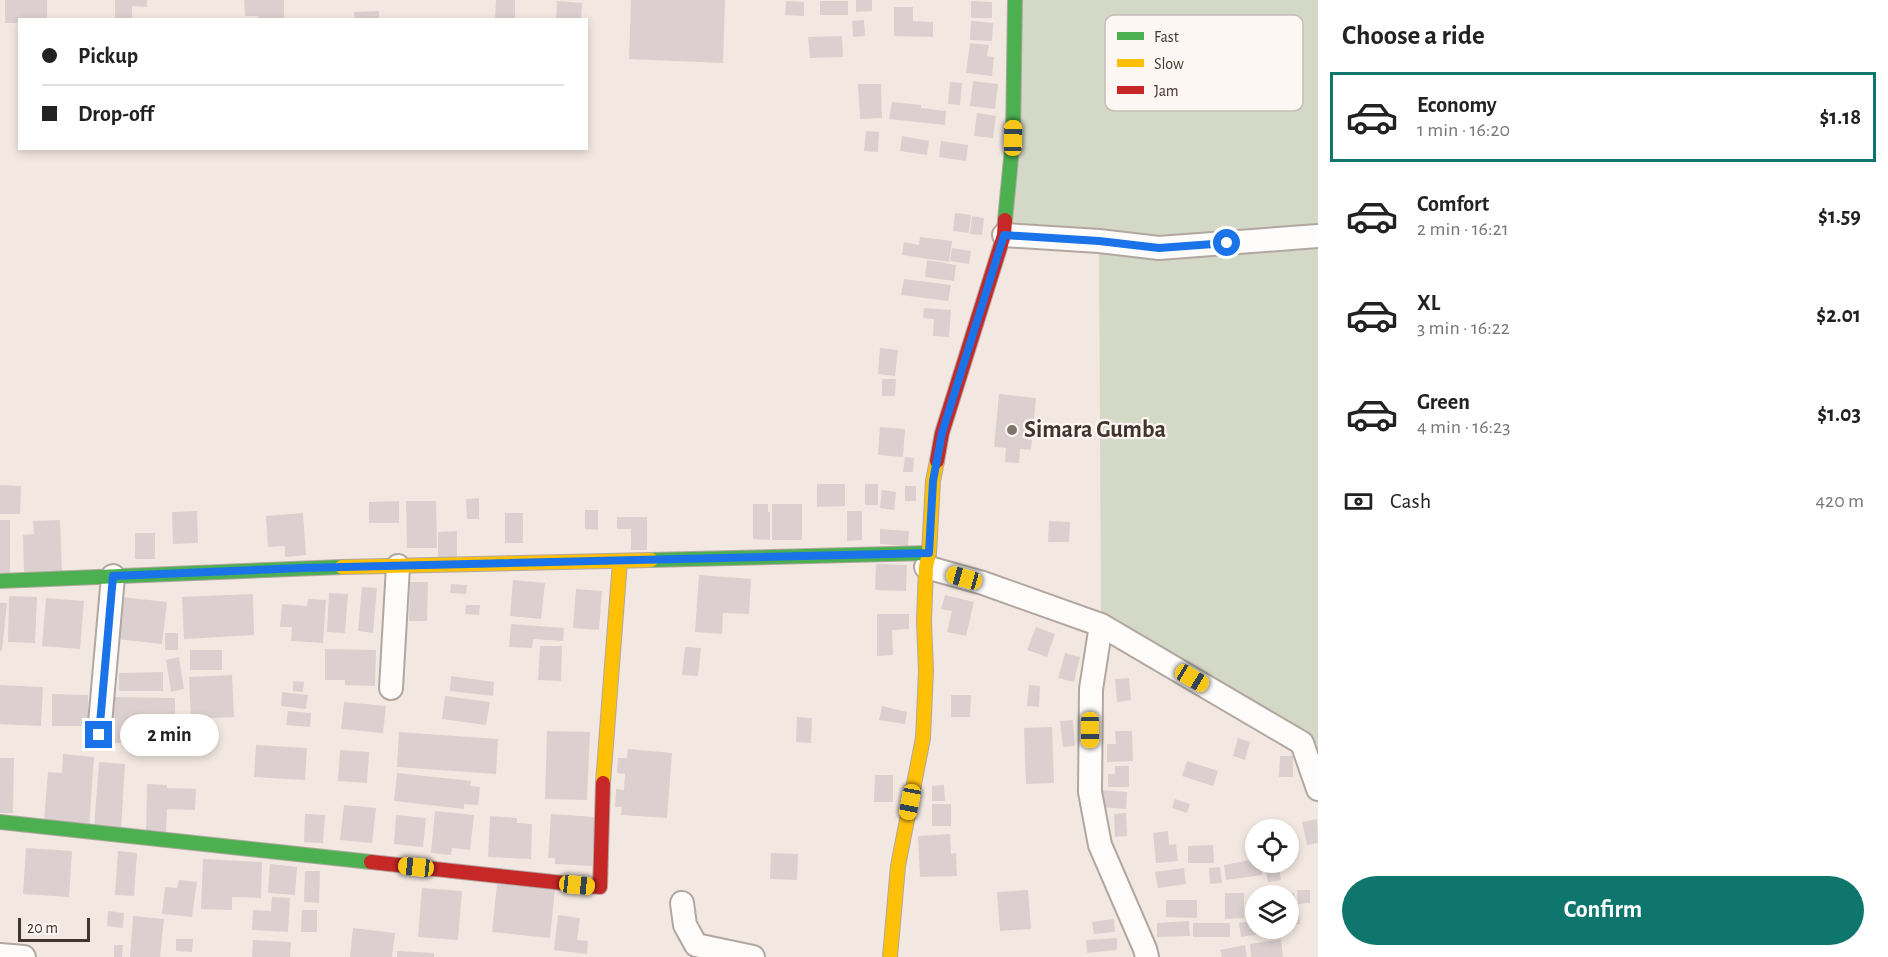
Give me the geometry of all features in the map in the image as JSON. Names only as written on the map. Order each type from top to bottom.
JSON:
[{"type":"street","points":[[890,957],[898,866],[922,738],[926,671],[924,621],[933,481],[942,433],[1004,235],[1013,138],[1015,0]]},
{"type":"street","points":[[1004,235],[1099,241],[1159,248],[1318,236]]},
{"type":"street","points":[[0,581],[302,568],[620,561],[927,560],[983,583],[1101,625],[1302,743],[1318,789]]},
{"type":"street","points":[[0,822],[600,887],[602,792],[620,561]]},
{"type":"street","points":[[391,688],[398,566]]},
{"type":"street","points":[[99,735],[113,576]]},
{"type":"street","points":[[1101,625],[1091,689],[1090,792],[1100,845],[1147,957]]},
{"type":"street","points":[[682,903],[685,925],[696,945],[753,957]]},
{"type":"street","points":[[0,955],[24,957]]},
{"type":"green space","points":[[1015,0],[1318,0],[1318,789],[1302,743],[1101,625],[1099,241],[1004,235]]},
{"type":"building","points":[[5,0],[47,0],[47,18],[18,18],[18,23],[5,23]]},
{"type":"building","points":[[115,0],[147,0],[147,7],[132,6],[132,18],[115,18]]},
{"type":"building","points":[[244,0],[284,0],[284,18],[245,16]]},
{"type":"building","points":[[496,0],[515,0],[515,18],[495,18]]},
{"type":"building","points":[[631,0],[725,0],[723,63],[629,59]]},
{"type":"building","points":[[856,0],[872,0],[872,11],[856,12]]},
{"type":"building","points":[[557,1],[582,3],[581,18],[556,18]]},
{"type":"building","points":[[786,1],[804,2],[804,16],[785,15]]},
{"type":"building","points":[[820,1],[848,1],[848,15],[820,15]]},
{"type":"building","points":[[971,1],[992,2],[992,18],[971,18]]},
{"type":"building","points":[[894,7],[913,7],[913,21],[933,22],[933,37],[894,36]]},
{"type":"building","points":[[379,11],[379,18],[355,18],[354,12]]},
{"type":"building","points":[[864,20],[865,36],[853,37],[852,21]]},
{"type":"building","points":[[971,21],[993,23],[992,41],[970,40]]},
{"type":"building","points":[[842,36],[843,57],[810,58],[808,37]]},
{"type":"building","points":[[970,43],[989,45],[987,56],[994,57],[992,76],[966,73]]},
{"type":"building","points":[[973,81],[998,84],[995,109],[970,106]]},
{"type":"building","points":[[950,82],[962,83],[960,105],[948,104]]},
{"type":"building","points":[[858,84],[881,84],[882,118],[860,119]]},
{"type":"building","points":[[892,102],[921,105],[921,108],[946,111],[945,125],[889,119]]},
{"type":"building","points":[[977,113],[996,116],[993,138],[974,136]]},
{"type":"building","points":[[866,131],[879,132],[878,152],[864,151]]},
{"type":"building","points":[[902,136],[929,141],[927,155],[900,151]]},
{"type":"building","points":[[941,141],[968,145],[966,161],[939,157]]},
{"type":"building","points":[[955,213],[971,215],[969,233],[953,231]]},
{"type":"building","points":[[972,216],[984,218],[982,235],[970,234]]},
{"type":"building","points":[[920,237],[952,241],[949,262],[902,255],[904,242],[919,245]]},
{"type":"building","points":[[952,248],[971,251],[969,264],[950,261]]},
{"type":"building","points":[[927,260],[956,265],[954,281],[925,277]]},
{"type":"building","points":[[904,279],[951,285],[948,301],[901,295]]},
{"type":"building","points":[[924,308],[951,310],[949,337],[933,336],[934,319],[923,318]]},
{"type":"building","points":[[880,348],[898,350],[895,376],[878,374]]},
{"type":"building","points":[[882,379],[896,379],[895,396],[882,396]]},
{"type":"building","points":[[999,394],[1036,398],[1031,450],[1020,449],[1019,463],[1005,462],[1006,448],[994,447]]},
{"type":"building","points":[[880,427],[905,429],[903,457],[878,455]]},
{"type":"building","points":[[905,457],[914,458],[913,472],[903,472]]},
{"type":"building","points":[[817,484],[845,484],[845,506],[817,507]]},
{"type":"building","points":[[865,484],[878,484],[878,505],[865,505]]},
{"type":"building","points":[[0,485],[21,486],[20,514],[0,514]]},
{"type":"building","points":[[905,486],[916,486],[916,501],[905,501]]},
{"type":"building","points":[[882,490],[896,492],[894,510],[880,508]]},
{"type":"building","points":[[479,498],[479,519],[467,519],[466,499]]},
{"type":"building","points":[[399,501],[399,523],[369,523],[369,502]]},
{"type":"building","points":[[406,501],[436,501],[437,548],[407,548]]},
{"type":"building","points":[[753,504],[768,504],[770,540],[753,539]]},
{"type":"building","points":[[772,504],[802,504],[802,540],[772,540]]},
{"type":"building","points":[[585,510],[598,510],[598,530],[585,529]]},
{"type":"building","points":[[197,511],[198,543],[173,544],[172,512]]},
{"type":"building","points":[[847,511],[862,511],[862,540],[847,541]]},
{"type":"building","points":[[303,513],[306,555],[285,557],[285,546],[268,547],[266,516]]},
{"type":"building","points":[[505,513],[523,513],[523,543],[505,543]]},
{"type":"building","points":[[617,517],[647,517],[647,550],[631,550],[631,529],[617,529]]},
{"type":"building","points":[[0,520],[10,520],[10,574],[0,574]]},
{"type":"building","points":[[60,520],[62,571],[24,572],[23,535],[34,534],[33,521]]},
{"type":"building","points":[[1049,521],[1070,522],[1069,542],[1048,542]]},
{"type":"building","points":[[880,529],[909,531],[908,546],[880,544]]},
{"type":"building","points":[[457,531],[457,557],[438,557],[438,532]]},
{"type":"building","points":[[135,533],[155,533],[155,559],[135,559]]},
{"type":"building","points":[[876,564],[907,565],[906,591],[875,590]]},
{"type":"building","points":[[699,575],[751,579],[749,614],[723,613],[722,634],[695,632]]},
{"type":"building","points":[[513,580],[545,583],[541,619],[510,616]]},
{"type":"building","points":[[410,582],[428,582],[427,621],[409,621]]},
{"type":"building","points":[[451,584],[467,585],[466,594],[450,593]]},
{"type":"building","points":[[362,587],[377,588],[373,633],[358,631]]},
{"type":"building","points":[[576,589],[602,591],[599,630],[573,628]]},
{"type":"building","points":[[329,593],[348,594],[345,633],[327,632]]},
{"type":"building","points":[[253,594],[254,635],[184,639],[182,597]]},
{"type":"building","points":[[945,595],[974,602],[966,636],[947,632],[952,611],[941,609]]},
{"type":"building","points":[[9,596],[37,597],[35,643],[8,642]]},
{"type":"building","points":[[121,597],[167,602],[162,644],[116,639]]},
{"type":"building","points":[[46,598],[84,601],[80,649],[42,646]]},
{"type":"building","points":[[308,599],[326,600],[323,643],[291,641],[292,627],[280,627],[282,604],[307,606]]},
{"type":"building","points":[[0,603],[7,603],[2,651],[0,650]]},
{"type":"building","points":[[466,605],[480,605],[479,615],[465,614]]},
{"type":"building","points":[[877,614],[909,614],[909,629],[892,630],[893,655],[877,656]]},
{"type":"building","points":[[511,624],[564,628],[563,641],[533,639],[532,648],[509,647]]},
{"type":"building","points":[[1036,627],[1055,634],[1047,657],[1027,650]]},
{"type":"building","points":[[165,633],[178,633],[178,650],[165,650]]},
{"type":"building","points":[[540,646],[562,646],[561,681],[538,680]]},
{"type":"building","points":[[685,647],[701,648],[698,676],[682,675]]},
{"type":"building","points":[[325,649],[376,650],[375,686],[345,685],[345,680],[325,680]]},
{"type":"building","points":[[190,650],[222,650],[222,670],[190,670]]},
{"type":"building","points":[[1065,653],[1080,657],[1074,682],[1058,678]]},
{"type":"building","points":[[179,657],[184,689],[171,692],[166,660]]},
{"type":"building","points":[[163,672],[163,691],[119,691],[119,673]]},
{"type":"building","points":[[232,675],[234,717],[191,719],[189,677]]},
{"type":"building","points":[[451,676],[494,682],[493,696],[450,691]]},
{"type":"building","points":[[1129,678],[1131,700],[1117,702],[1115,679]]},
{"type":"building","points":[[293,681],[304,682],[303,692],[293,691]]},
{"type":"building","points":[[0,685],[43,687],[41,726],[0,724]]},
{"type":"building","points":[[1029,685],[1040,686],[1039,707],[1027,706]]},
{"type":"building","points":[[282,692],[308,695],[306,709],[281,706]]},
{"type":"building","points":[[52,694],[88,695],[88,726],[52,726]]},
{"type":"building","points":[[951,695],[971,695],[970,717],[951,717]]},
{"type":"building","points":[[445,696],[490,702],[486,725],[442,719]]},
{"type":"building","points":[[110,697],[175,698],[175,743],[110,743]]},
{"type":"building","points":[[344,702],[386,706],[383,733],[341,729]]},
{"type":"building","points":[[882,706],[907,712],[905,724],[879,720]]},
{"type":"building","points":[[288,711],[311,713],[310,727],[286,725]]},
{"type":"building","points":[[797,717],[812,718],[811,743],[796,742]]},
{"type":"building","points":[[1073,720],[1075,746],[1063,747],[1060,721]]},
{"type":"building","points":[[1052,727],[1054,783],[1026,784],[1024,728]]},
{"type":"building","points":[[547,731],[590,732],[587,800],[545,799]]},
{"type":"building","points":[[1115,731],[1132,731],[1133,761],[1107,762],[1107,744],[1116,744]]},
{"type":"building","points":[[399,732],[498,739],[496,774],[397,767]]},
{"type":"building","points":[[1238,738],[1250,742],[1245,760],[1233,756]]},
{"type":"building","points":[[256,745],[307,748],[305,780],[254,777]]},
{"type":"building","points":[[628,749],[672,753],[667,818],[621,815],[622,807],[615,807],[616,789],[624,790],[625,774],[617,773],[618,758],[627,758]]},
{"type":"building","points":[[340,750],[369,752],[367,783],[338,781]]},
{"type":"building","points":[[63,754],[94,757],[89,829],[44,820],[48,772],[62,773]]},
{"type":"building","points":[[1280,756],[1293,756],[1293,777],[1279,777]]},
{"type":"building","points":[[0,758],[14,758],[13,813],[0,813]]},
{"type":"building","points":[[1187,761],[1218,771],[1213,786],[1182,776]]},
{"type":"building","points":[[99,762],[125,764],[121,831],[94,829]]},
{"type":"building","points":[[1115,766],[1129,766],[1129,787],[1108,787],[1108,774],[1115,774]]},
{"type":"building","points":[[397,773],[471,781],[470,786],[480,787],[478,805],[464,804],[464,809],[394,801]]},
{"type":"building","points":[[875,775],[893,775],[893,802],[874,802]]},
{"type":"building","points":[[147,784],[167,785],[167,788],[196,789],[195,810],[167,809],[166,833],[146,833]]},
{"type":"building","points":[[944,785],[945,801],[932,801],[932,786]]},
{"type":"building","points":[[1099,790],[1127,792],[1126,809],[1098,807]]},
{"type":"building","points":[[1175,799],[1190,804],[1187,813],[1172,808]]},
{"type":"building","points":[[932,804],[951,804],[951,826],[932,826]]},
{"type":"building","points":[[344,805],[376,808],[372,843],[340,840]]},
{"type":"building","points":[[435,811],[474,815],[470,850],[452,848],[451,855],[431,853]]},
{"type":"building","points":[[1126,813],[1127,836],[1115,837],[1114,814]]},
{"type":"building","points":[[305,814],[325,815],[323,843],[304,842]]},
{"type":"building","points":[[551,814],[595,817],[592,866],[555,864],[555,858],[548,858]]},
{"type":"building","points":[[396,815],[426,818],[423,847],[394,844]]},
{"type":"building","points":[[490,816],[517,818],[517,823],[532,824],[531,859],[488,857]]},
{"type":"building","points":[[1317,819],[1318,843],[1307,845],[1302,822]]},
{"type":"building","points":[[1168,831],[1169,845],[1176,844],[1178,861],[1156,863],[1153,833]]},
{"type":"building","points":[[950,834],[951,854],[956,853],[957,876],[920,877],[918,836]]},
{"type":"building","points":[[1213,845],[1214,863],[1188,863],[1188,846]]},
{"type":"building","points":[[26,848],[72,851],[69,897],[23,894]]},
{"type":"building","points":[[118,851],[137,853],[134,896],[115,895]]},
{"type":"building","points":[[771,853],[798,854],[797,880],[770,879]]},
{"type":"building","points":[[203,859],[262,862],[261,898],[232,897],[232,910],[201,909]]},
{"type":"building","points":[[1245,861],[1245,873],[1262,873],[1262,875],[1226,880],[1224,865]]},
{"type":"building","points":[[270,864],[297,867],[295,895],[268,893]]},
{"type":"building","points":[[1220,867],[1222,883],[1210,884],[1209,868]]},
{"type":"building","points":[[1184,868],[1186,884],[1158,888],[1155,872]]},
{"type":"building","points":[[305,871],[320,871],[319,903],[304,902]]},
{"type":"building","points":[[1266,873],[1280,873],[1281,880],[1268,882]]},
{"type":"building","points":[[179,880],[197,882],[192,917],[162,914],[165,887],[177,888]]},
{"type":"building","points":[[497,884],[555,889],[550,938],[492,932]]},
{"type":"building","points":[[422,888],[462,891],[458,940],[418,937]]},
{"type":"building","points":[[1028,890],[1031,929],[1000,931],[997,892]]},
{"type":"building","points":[[1299,890],[1310,890],[1310,903],[1299,904]]},
{"type":"building","points":[[1225,893],[1244,893],[1244,918],[1225,919]]},
{"type":"building","points":[[272,897],[290,898],[288,932],[252,930],[253,910],[271,911]]},
{"type":"building","points":[[1166,900],[1197,900],[1197,918],[1166,917]]},
{"type":"building","points":[[302,910],[317,910],[317,932],[301,932]]},
{"type":"building","points":[[108,911],[124,913],[123,928],[107,926]]},
{"type":"building","points":[[558,915],[580,918],[577,940],[588,941],[587,954],[554,950]]},
{"type":"building","points":[[133,916],[164,919],[160,957],[130,957]]},
{"type":"building","points":[[1114,919],[1115,932],[1094,934],[1092,922]]},
{"type":"building","points":[[1189,921],[1190,936],[1157,937],[1157,923]]},
{"type":"building","points":[[1245,922],[1245,936],[1241,937],[1239,923]]},
{"type":"building","points":[[1193,923],[1230,923],[1230,937],[1193,937]]},
{"type":"building","points":[[353,928],[395,933],[392,957],[350,957]]},
{"type":"building","points":[[1117,938],[1117,950],[1087,953],[1086,940]]},
{"type":"building","points":[[176,939],[193,939],[192,952],[176,951]]},
{"type":"building","points":[[1281,939],[1283,957],[1251,957],[1250,944]]},
{"type":"building","points":[[253,940],[291,942],[290,957],[252,957]]},
{"type":"building","points":[[114,945],[123,945],[122,957],[114,957]]},
{"type":"building","points":[[1245,945],[1247,957],[1222,957],[1220,950]]},
{"type":"building","points":[[397,951],[434,953],[434,957],[397,957]]},
{"type":"traffic: fast","points":[[1005,220],[1013,138],[1015,0]]},
{"type":"traffic: fast","points":[[651,560],[929,553]]},
{"type":"traffic: fast","points":[[0,581],[342,567]]},
{"type":"traffic: fast","points":[[0,822],[371,862]]},
{"type":"traffic: slow","points":[[890,957],[898,866],[923,738],[926,671],[924,621],[926,567],[929,553],[933,481],[937,461]]},
{"type":"traffic: slow","points":[[342,567],[651,560]]},
{"type":"traffic: slow","points":[[603,783],[620,561]]},
{"type":"traffic: jam","points":[[937,461],[942,433],[1004,235],[1005,220]]},
{"type":"traffic: jam","points":[[371,862],[600,887],[603,783]]},
{"type":"place","name":"Simara Gumba","points":[[1012,430]]},
{"type":"route","points":[[99,735],[113,576],[302,568],[929,553],[933,481],[942,433],[1004,235],[1099,241],[1159,248],[1227,243]]}]
